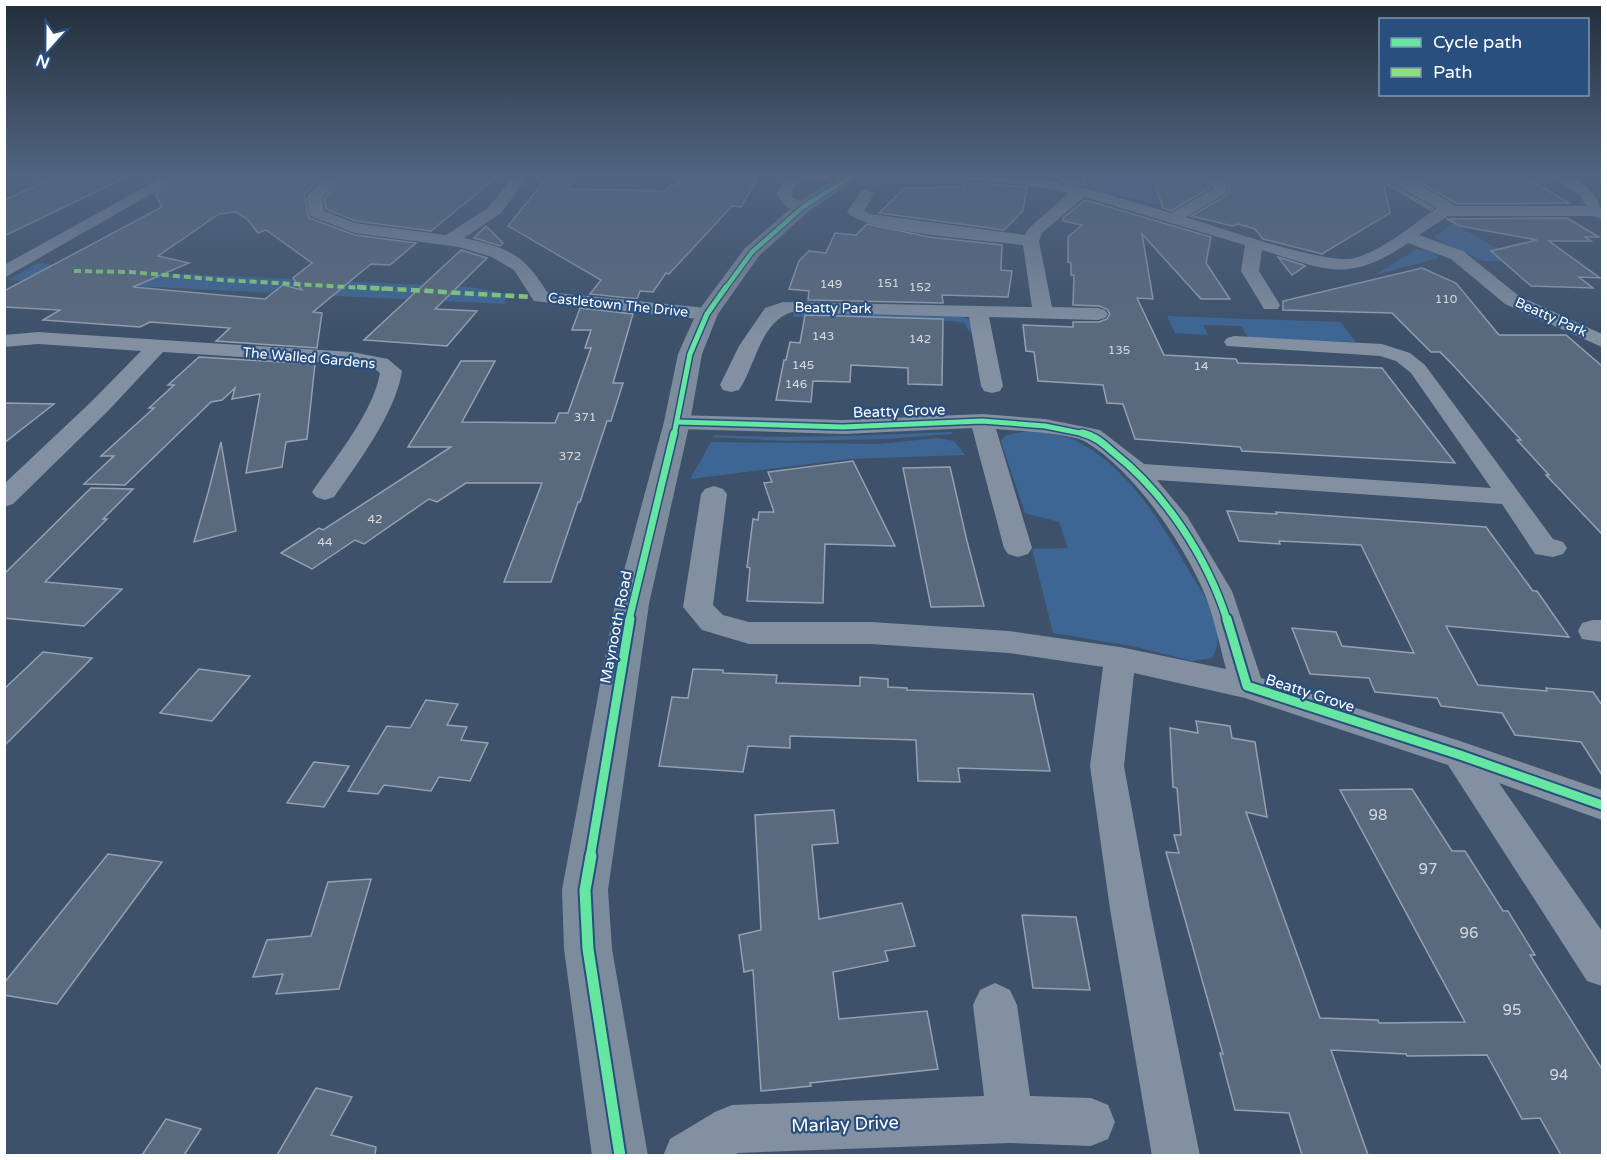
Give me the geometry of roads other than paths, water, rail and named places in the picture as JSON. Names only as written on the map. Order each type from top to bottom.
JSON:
[{"type":"main road","name":"Maynooth Road","points":[[620,1155],[588,949],[585,890],[632,604],[677,422],[690,354],[707,314],[772,228]]},
{"type":"street","points":[[8,271],[80,228]]},
{"type":"street","name":"Castletown The Drive","points":[[356,228],[450,240],[495,253],[519,264],[541,297],[707,314]]},
{"type":"street","points":[[450,240],[468,228]]},
{"type":"street","points":[[929,228],[1031,241]]},
{"type":"street","points":[[1038,228],[1031,241],[1043,313]]},
{"type":"street","points":[[1205,228],[1326,264],[1356,264],[1386,250],[1419,228]]},
{"type":"street","name":"Beatty Park","points":[[1408,237],[1457,255],[1508,297],[1602,341]]},
{"type":"street","points":[[1254,244],[1250,271],[1271,305]]},
{"type":"street","name":"Beatty Park","points":[[731,385],[749,346],[772,312],[790,306],[1098,314]]},
{"type":"street","points":[[978,311],[992,387]]},
{"type":"street","name":"The Walled Gardens","points":[[4,341],[38,338],[352,358],[381,363],[391,371],[392,380],[325,492]]},
{"type":"street","points":[[1234,342],[1382,350],[1402,357],[1418,369],[1545,548],[1553,548]]},
{"type":"street","points":[[4,499],[100,406],[156,347]]},
{"type":"street","points":[[982,421],[1018,548]]},
{"type":"street","name":"Beatty Grove","points":[[677,422],[843,427],[982,421],[1045,426],[1092,435],[1137,471],[1178,522],[1218,591],[1247,686]]},
{"type":"street","points":[[1137,471],[1510,497]]},
{"type":"street","name":"Beatty Grove","points":[[714,494],[698,607],[713,623],[748,633],[871,633],[1009,642],[1120,658],[1247,686],[1460,755],[1602,805]]},
{"type":"street","points":[[1120,658],[1107,766],[1130,909],[1176,1155]]},
{"type":"street","points":[[1460,755],[1602,966]]},
{"type":"street","points":[[995,1005],[1010,1119]]},
{"type":"street","name":"Marlay Drive","points":[[687,1155],[732,1129],[1010,1119],[1091,1122]]}]
